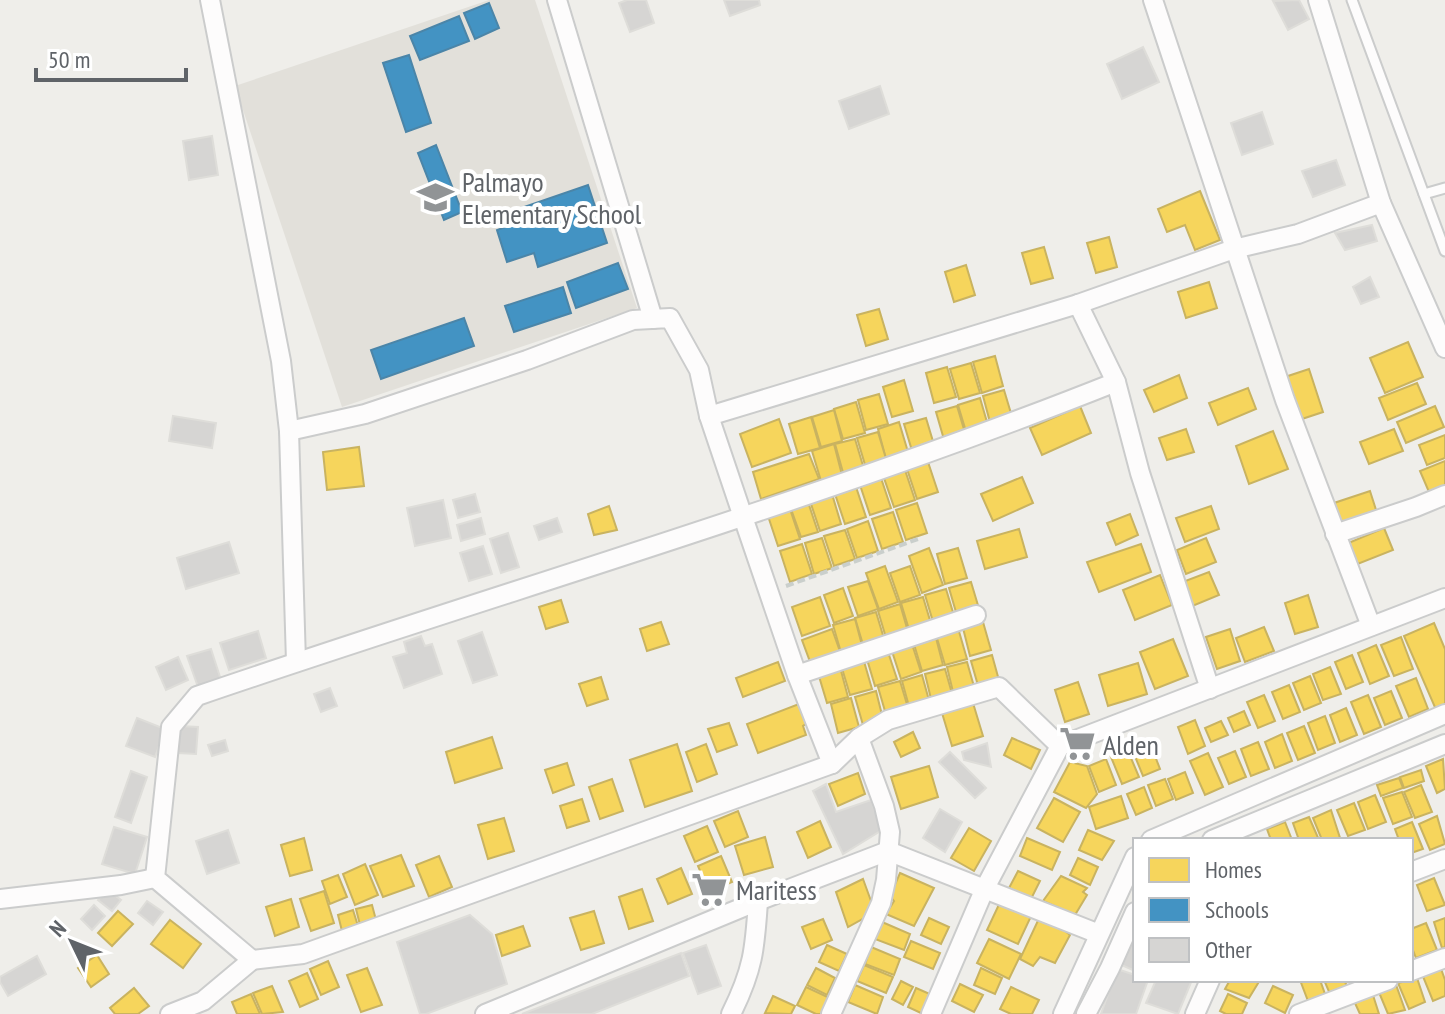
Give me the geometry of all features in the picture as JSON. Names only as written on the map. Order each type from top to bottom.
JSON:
[{"type":"street","points":[[210,0],[281,361],[289,431],[296,662]]},
{"type":"street","points":[[557,0],[653,319]]},
{"type":"street","points":[[1153,0],[1285,400],[1371,626]]},
{"type":"street","points":[[1318,0],[1381,203],[1445,348]]},
{"type":"street","points":[[709,416],[1078,304],[1234,249],[1298,234],[1381,203]]},
{"type":"street","points":[[1078,304],[1116,382],[1140,473],[1210,689]]},
{"type":"street","points":[[289,431],[365,414],[527,360],[633,320],[670,318],[699,370],[709,416],[743,517],[797,675],[832,764]]},
{"type":"street","points":[[155,878],[171,727],[197,696],[743,517],[1024,418],[1116,382]]},
{"type":"street","points":[[1335,534],[1445,495]]},
{"type":"street","points":[[931,1014],[985,888],[1060,746],[1445,598]]},
{"type":"street","points":[[797,675],[976,615]]},
{"type":"street","points":[[170,1014],[203,1001],[252,960],[303,954],[832,764],[859,738],[888,720],[999,687],[1060,746]]},
{"type":"street","points":[[1156,838],[1445,714]]},
{"type":"street","points":[[831,1014],[881,903],[890,832],[884,806],[859,738]]},
{"type":"street","points":[[1217,838],[1445,744]]},
{"type":"street","points":[[485,1014],[888,851],[1099,934]]},
{"type":"street","points":[[1413,871],[1445,859]]},
{"type":"street","points":[[1063,1014],[1133,861]]},
{"type":"street","points":[[0,899],[155,878]]},
{"type":"street","points":[[155,878],[252,960]]},
{"type":"street","points":[[731,1014],[755,954],[758,901]]},
{"type":"street","points":[[1086,1014],[1133,916]]},
{"type":"street","points":[[1413,970],[1445,958]]},
{"type":"street","points":[[1085,965],[1107,974]]},
{"type":"street","points":[[1195,1014],[1209,982]]},
{"type":"street","points":[[1299,1014],[1383,982]]},
{"type":"lane","points":[[1352,0],[1445,251]]},
{"type":"lane","points":[[1424,194],[1445,188]]},
{"type":"path","points":[[769,593],[918,539]]},
{"type":"shaded area","name":"Palmayo Elementary School","points":[[489,0],[535,0],[637,308],[342,407],[235,86]]},
{"type":"building: Homes","points":[[1200,191],[1220,240],[1195,250],[1185,225],[1167,232],[1158,209]]},
{"type":"building: Homes","points":[[1109,237],[1117,267],[1096,273],[1087,243]]},
{"type":"building: Homes","points":[[1044,247],[1053,278],[1031,284],[1022,253]]},
{"type":"building: Homes","points":[[966,265],[975,295],[954,302],[945,272]]},
{"type":"building: Homes","points":[[1209,282],[1217,308],[1186,318],[1178,292]]},
{"type":"building: Homes","points":[[879,309],[888,339],[866,346],[857,315]]},
{"type":"building: Homes","points":[[1408,342],[1423,377],[1385,393],[1370,358]]},
{"type":"building: Homes","points":[[995,356],[1003,386],[982,393],[973,362]]},
{"type":"building: Homes","points":[[971,363],[980,393],[959,399],[950,369]]},
{"type":"building: Homes","points":[[947,367],[956,397],[934,403],[926,373]]},
{"type":"building: Homes","points":[[1309,369],[1323,412],[1296,421],[1282,378]]},
{"type":"building: Homes","points":[[1179,375],[1187,398],[1154,412],[1144,390]]},
{"type":"building: Homes","points":[[904,380],[913,411],[892,417],[883,387]]},
{"type":"building: Homes","points":[[1417,383],[1426,404],[1388,420],[1379,398]]},
{"type":"building: Homes","points":[[1248,388],[1256,409],[1218,425],[1209,403]]},
{"type":"building: Homes","points":[[1004,390],[1013,420],[991,426],[983,396]]},
{"type":"building: Homes","points":[[879,394],[888,424],[866,430],[858,400]]},
{"type":"building: Homes","points":[[980,398],[989,429],[967,435],[958,405]]},
{"type":"building: Homes","points":[[856,402],[865,433],[843,439],[834,409]]},
{"type":"building: Homes","points":[[957,406],[966,436],[945,443],[936,412]]},
{"type":"building: Homes","points":[[1080,406],[1091,433],[1042,455],[1030,428]]},
{"type":"building: Homes","points":[[1435,406],[1444,427],[1406,443],[1397,422]]},
{"type":"building: Homes","points":[[834,410],[842,441],[821,447],[812,417]]},
{"type":"building: Homes","points":[[811,417],[820,448],[798,454],[789,424]]},
{"type":"building: Homes","points":[[926,418],[935,448],[913,454],[904,424]]},
{"type":"building: Homes","points":[[779,419],[791,453],[752,467],[740,434]]},
{"type":"building: Homes","points":[[899,422],[908,452],[886,459],[878,429]]},
{"type":"building: Homes","points":[[1186,429],[1194,452],[1167,460],[1159,438]]},
{"type":"building: Homes","points":[[1394,429],[1403,451],[1369,464],[1360,442]]},
{"type":"building: Homes","points":[[1273,431],[1288,469],[1249,484],[1236,446]]},
{"type":"building: Homes","points":[[878,432],[887,462],[866,468],[857,438]]},
{"type":"building: Homes","points":[[1445,435],[1445,458],[1427,465],[1419,445]]},
{"type":"building: Homes","points":[[855,439],[864,469],[844,476],[835,444]]},
{"type":"building: Homes","points":[[834,444],[842,475],[821,481],[812,451]]},
{"type":"building: Homes","points":[[359,447],[364,486],[327,490],[323,452]]},
{"type":"building: Homes","points":[[809,454],[819,479],[761,499],[753,472]]},
{"type":"building: Homes","points":[[1445,461],[1445,486],[1429,492],[1420,471]]},
{"type":"building: Homes","points":[[928,462],[938,492],[917,499],[907,469]]},
{"type":"building: Homes","points":[[905,470],[915,500],[894,507],[884,478]]},
{"type":"building: Homes","points":[[1022,477],[1033,503],[993,521],[981,494]]},
{"type":"building: Homes","points":[[881,478],[891,508],[870,515],[860,485]]},
{"type":"building: Homes","points":[[856,487],[866,517],[845,524],[835,494]]},
{"type":"building: Homes","points":[[1370,491],[1377,513],[1338,526],[1331,504]]},
{"type":"building: Homes","points":[[832,494],[841,524],[820,531],[810,501]]},
{"type":"building: Homes","points":[[808,502],[818,532],[801,537],[791,509]]},
{"type":"building: Homes","points":[[917,503],[927,533],[906,540],[896,510]]},
{"type":"building: Homes","points":[[609,506],[617,530],[594,535],[588,514]]},
{"type":"building: Homes","points":[[1211,506],[1219,529],[1185,542],[1176,518]]},
{"type":"building: Homes","points":[[790,509],[800,539],[778,546],[768,516]]},
{"type":"building: Homes","points":[[893,512],[903,542],[882,549],[872,519]]},
{"type":"building: Homes","points":[[1130,514],[1138,535],[1116,545],[1107,523]]},
{"type":"building: Homes","points":[[868,521],[878,551],[857,558],[847,529]]},
{"type":"building: Homes","points":[[1384,528],[1393,550],[1355,565],[1346,544]]},
{"type":"building: Homes","points":[[1019,529],[1027,557],[985,569],[977,541]]},
{"type":"building: Homes","points":[[845,530],[855,559],[834,566],[824,536]]},
{"type":"building: Homes","points":[[822,538],[832,568],[814,574],[805,543]]},
{"type":"building: Homes","points":[[1206,538],[1216,562],[1186,574],[1177,550]]},
{"type":"building: Homes","points":[[802,544],[812,574],[790,582],[780,551]]},
{"type":"building: Homes","points":[[1141,544],[1151,572],[1099,592],[1087,562]]},
{"type":"building: Homes","points":[[929,548],[943,585],[922,593],[909,556]]},
{"type":"building: Homes","points":[[958,548],[967,578],[945,584],[937,554]]},
{"type":"building: Homes","points":[[885,566],[898,602],[879,609],[866,573]]},
{"type":"building: Homes","points":[[910,566],[920,595],[900,602],[890,573]]},
{"type":"building: Homes","points":[[1209,572],[1219,595],[1190,607],[1180,583]]},
{"type":"building: Homes","points":[[1160,575],[1172,605],[1135,620],[1123,590]]},
{"type":"building: Homes","points":[[868,581],[878,609],[858,616],[848,587]]},
{"type":"building: Homes","points":[[971,582],[980,612],[958,619],[949,588]]},
{"type":"building: Homes","points":[[843,588],[853,616],[834,623],[824,595]]},
{"type":"building: Homes","points":[[946,589],[955,619],[934,625],[925,595]]},
{"type":"building: Homes","points":[[1308,595],[1318,627],[1295,634],[1285,603]]},
{"type":"building: Homes","points":[[820,597],[830,626],[802,636],[792,607]]},
{"type":"building: Homes","points":[[923,597],[932,627],[910,633],[901,603]]},
{"type":"building: Homes","points":[[561,600],[568,622],[546,629],[539,607]]},
{"type":"building: Homes","points":[[900,604],[909,635],[887,641],[878,611]]},
{"type":"building: Homes","points":[[876,612],[885,642],[864,648],[855,618]]},
{"type":"building: Homes","points":[[855,619],[863,649],[842,656],[833,625]]},
{"type":"building: Homes","points":[[661,622],[669,644],[647,651],[640,629]]},
{"type":"building: Homes","points":[[983,622],[991,650],[970,656],[963,628]]},
{"type":"building: Homes","points":[[1434,623],[1445,649],[1445,708],[1437,712],[1404,636]]},
{"type":"building: Homes","points":[[1264,627],[1274,651],[1245,662],[1236,638]]},
{"type":"building: Homes","points":[[958,628],[967,659],[945,665],[936,635]]},
{"type":"building: Homes","points":[[832,629],[842,657],[812,667],[802,640]]},
{"type":"building: Homes","points":[[1230,629],[1240,661],[1217,669],[1206,637]]},
{"type":"building: Homes","points":[[935,634],[943,665],[922,671],[913,641]]},
{"type":"building: Homes","points":[[1401,637],[1413,669],[1394,676],[1381,645]]},
{"type":"building: Homes","points":[[1173,639],[1188,676],[1155,689],[1140,652]]},
{"type":"building: Homes","points":[[911,641],[921,672],[901,679],[891,648]]},
{"type":"building: Homes","points":[[1376,645],[1389,676],[1370,684],[1358,653]]},
{"type":"building: Homes","points":[[887,649],[897,679],[875,686],[866,656]]},
{"type":"building: Homes","points":[[992,655],[1000,684],[979,689],[971,661]]},
{"type":"building: Homes","points":[[1352,655],[1363,682],[1346,689],[1335,662]]},
{"type":"building: Homes","points":[[863,658],[872,689],[850,695],[841,665]]},
{"type":"building: Homes","points":[[778,662],[785,681],[743,697],[736,678]]},
{"type":"building: Homes","points":[[967,662],[975,690],[954,696],[947,667]]},
{"type":"building: Homes","points":[[1138,663],[1147,694],[1108,706],[1099,675]]},
{"type":"building: Homes","points":[[840,667],[848,697],[827,703],[818,673]]},
{"type":"building: Homes","points":[[1330,667],[1341,694],[1323,700],[1313,674]]},
{"type":"building: Homes","points":[[945,669],[953,697],[932,703],[925,674]]},
{"type":"building: Homes","points":[[922,675],[930,704],[910,710],[902,681]]},
{"type":"building: Homes","points":[[1310,676],[1321,703],[1304,710],[1293,683]]},
{"type":"building: Homes","points":[[601,677],[608,699],[587,706],[579,684]]},
{"type":"building: Homes","points":[[1416,678],[1428,709],[1409,717],[1396,686]]},
{"type":"building: Homes","points":[[900,681],[909,711],[887,718],[878,687]]},
{"type":"building: Homes","points":[[1078,682],[1089,714],[1065,722],[1055,690]]},
{"type":"building: Homes","points":[[1289,685],[1300,712],[1283,719],[1272,692]]},
{"type":"building: Homes","points":[[876,691],[883,719],[863,725],[855,697]]},
{"type":"building: Homes","points":[[1391,691],[1402,718],[1385,725],[1374,698]]},
{"type":"building: Homes","points":[[1264,695],[1275,721],[1258,728],[1247,702]]},
{"type":"building: Homes","points":[[1368,695],[1381,727],[1364,734],[1351,702]]},
{"type":"building: Homes","points":[[851,698],[859,727],[838,733],[831,704]]},
{"type":"building: Homes","points":[[973,703],[983,736],[952,746],[942,713]]},
{"type":"building: Homes","points":[[799,704],[810,721],[803,726],[806,735],[758,753],[747,724]]},
{"type":"building: Homes","points":[[1346,708],[1357,735],[1340,742],[1330,715]]},
{"type":"building: Homes","points":[[1244,711],[1250,725],[1234,732],[1228,718]]},
{"type":"building: Homes","points":[[1325,716],[1335,743],[1318,750],[1308,723]]},
{"type":"building: Homes","points":[[1195,720],[1205,746],[1188,754],[1178,727]]},
{"type":"building: Homes","points":[[1221,721],[1228,735],[1211,742],[1205,728]]},
{"type":"building: Homes","points":[[729,723],[737,745],[717,752],[708,729]]},
{"type":"building: Homes","points":[[1304,726],[1315,753],[1298,760],[1287,733]]},
{"type":"building: Homes","points":[[913,732],[920,748],[901,757],[894,742]]},
{"type":"building: Homes","points":[[1282,734],[1292,761],[1275,768],[1265,742]]},
{"type":"building: Homes","points":[[492,737],[502,768],[455,783],[446,752]]},
{"type":"building: Homes","points":[[1012,738],[1040,750],[1031,769],[1004,755]]},
{"type":"building: Homes","points":[[1258,742],[1269,769],[1251,776],[1241,749]]},
{"type":"building: Homes","points":[[1150,743],[1160,769],[1143,776],[1132,749]]},
{"type":"building: Homes","points":[[677,744],[692,791],[645,807],[630,760]]},
{"type":"building: Homes","points":[[706,744],[717,774],[697,782],[686,752]]},
{"type":"building: Homes","points":[[1128,751],[1139,777],[1122,784],[1111,757]]},
{"type":"building: Homes","points":[[1235,751],[1246,777],[1229,784],[1218,758]]},
{"type":"building: Homes","points":[[1208,753],[1223,787],[1205,795],[1190,761]]},
{"type":"building: Homes","points":[[1106,759],[1116,785],[1099,792],[1089,766]]},
{"type":"building: Homes","points":[[1443,759],[1445,789],[1437,793],[1426,766]]},
{"type":"building: Homes","points":[[1070,762],[1087,766],[1097,794],[1086,808],[1054,792]]},
{"type":"building: Homes","points":[[567,763],[574,785],[553,793],[545,770]]},
{"type":"building: Homes","points":[[929,766],[938,797],[901,809],[891,777]]},
{"type":"building: Homes","points":[[1421,770],[1424,781],[1404,788],[1400,777]]},
{"type":"building: Homes","points":[[1185,772],[1193,793],[1176,800],[1168,779]]},
{"type":"building: Homes","points":[[858,773],[865,794],[838,806],[829,784]]},
{"type":"building: Homes","points":[[1399,778],[1403,788],[1381,796],[1377,785]]},
{"type":"building: Homes","points":[[612,779],[623,811],[600,819],[589,787]]},
{"type":"building: Homes","points":[[1165,779],[1173,799],[1156,806],[1148,785]]},
{"type":"building: Homes","points":[[1421,785],[1432,812],[1415,818],[1404,792]]},
{"type":"building: Homes","points":[[1144,787],[1152,808],[1136,815],[1127,794]]},
{"type":"building: Homes","points":[[1402,792],[1412,817],[1393,824],[1383,798]]},
{"type":"building: Homes","points":[[1375,795],[1386,822],[1368,829],[1358,802]]},
{"type":"building: Homes","points":[[1121,796],[1128,818],[1096,829],[1089,807]]},
{"type":"building: Homes","points":[[1054,798],[1080,812],[1063,842],[1037,828]]},
{"type":"building: Homes","points":[[582,799],[589,821],[567,828],[560,806]]},
{"type":"building: Homes","points":[[1354,803],[1365,830],[1348,836],[1337,810]]},
{"type":"building: Homes","points":[[1331,810],[1340,838],[1321,838],[1313,818]]},
{"type":"building: Homes","points":[[738,811],[748,837],[725,847],[714,821]]},
{"type":"building: Homes","points":[[1437,816],[1445,844],[1430,850],[1419,824]]},
{"type":"building: Homes","points":[[1309,817],[1318,838],[1298,838],[1293,823]]},
{"type":"building: Homes","points":[[504,818],[514,851],[488,859],[478,825]]},
{"type":"building: Homes","points":[[820,821],[831,847],[808,858],[797,832]]},
{"type":"building: Homes","points":[[1285,822],[1291,838],[1270,838],[1267,829]]},
{"type":"building: Homes","points":[[1412,822],[1423,849],[1413,852],[1413,838],[1398,838],[1395,829]]},
{"type":"building: Homes","points":[[707,826],[718,852],[695,862],[684,836]]},
{"type":"building: Homes","points":[[969,828],[991,841],[974,871],[951,858]]},
{"type":"building: Homes","points":[[1088,830],[1114,841],[1102,860],[1079,850]]},
{"type":"building: Homes","points":[[765,837],[773,867],[744,875],[735,846]]},
{"type":"building: Homes","points":[[304,838],[312,870],[290,876],[281,845]]},
{"type":"building: Homes","points":[[1027,838],[1060,852],[1052,870],[1020,856]]},
{"type":"building: Homes","points":[[401,855],[414,886],[383,897],[370,866]]},
{"type":"building: Homes","points":[[439,856],[452,887],[429,897],[416,865]]},
{"type":"building: Homes","points":[[721,856],[732,882],[709,892],[698,866]]},
{"type":"building: Homes","points":[[1078,858],[1098,867],[1090,885],[1070,875]]},
{"type":"building: Homes","points":[[365,864],[378,895],[355,905],[343,874]]},
{"type":"building: Homes","points":[[681,868],[692,894],[668,904],[657,879]]},
{"type":"building: Homes","points":[[1018,871],[1040,881],[1031,899],[1009,888]]},
{"type":"building: Homes","points":[[900,873],[934,888],[914,926],[886,914],[894,901],[890,896]]},
{"type":"building: Homes","points":[[338,875],[347,897],[330,904],[322,881]]},
{"type":"building: Homes","points":[[1061,876],[1087,888],[1083,892],[1087,895],[1075,915],[1043,901]]},
{"type":"building: Homes","points":[[1434,878],[1445,905],[1427,911],[1417,885]]},
{"type":"building: Homes","points":[[863,879],[875,912],[848,927],[836,892]]},
{"type":"building: Homes","points":[[642,889],[653,921],[629,929],[619,897]]},
{"type":"building: Homes","points":[[324,891],[334,923],[311,931],[300,899]]},
{"type":"building: Homes","points":[[1002,898],[1033,912],[1018,944],[987,930]]},
{"type":"building: Homes","points":[[291,899],[299,927],[275,936],[266,907]]},
{"type":"building: Homes","points":[[372,905],[376,920],[360,925],[356,909]]},
{"type":"building: Homes","points":[[353,910],[358,926],[342,931],[338,915]]},
{"type":"building: Homes","points":[[118,911],[133,924],[112,946],[98,933]]},
{"type":"building: Homes","points":[[594,911],[604,943],[581,950],[570,918]]},
{"type":"building: Homes","points":[[1042,912],[1070,935],[1055,963],[1040,957],[1033,966],[1020,959]]},
{"type":"building: Homes","points":[[929,918],[949,927],[941,944],[921,935]]},
{"type":"building: Homes","points":[[1445,918],[1445,947],[1442,948],[1434,922]]},
{"type":"building: Homes","points":[[823,919],[832,940],[811,949],[802,927]]},
{"type":"building: Homes","points":[[170,920],[201,944],[183,968],[151,944]]},
{"type":"building: Homes","points":[[882,922],[910,934],[904,950],[875,939]]},
{"type":"building: Homes","points":[[1426,923],[1437,950],[1416,958],[1413,928]]},
{"type":"building: Homes","points":[[523,926],[530,946],[502,956],[496,935]]},
{"type":"building: Homes","points":[[989,939],[1021,954],[1009,979],[977,963]]},
{"type":"building: Homes","points":[[911,941],[940,953],[933,969],[904,957]]},
{"type":"building: Homes","points":[[827,945],[847,954],[839,971],[819,962]]},
{"type":"building: Homes","points":[[871,947],[900,959],[894,975],[865,964]]},
{"type":"building: Homes","points":[[97,955],[109,974],[91,987],[78,968]]},
{"type":"building: Homes","points":[[328,961],[339,987],[321,995],[310,969]]},
{"type":"building: Homes","points":[[864,965],[893,977],[886,993],[857,981]]},
{"type":"building: Homes","points":[[1440,966],[1445,980],[1445,996],[1433,1001],[1422,974]]},
{"type":"building: Homes","points":[[367,968],[382,1005],[361,1012],[347,975]]},
{"type":"building: Homes","points":[[816,968],[835,978],[827,995],[807,985]]},
{"type":"building: Homes","points":[[981,968],[1002,978],[995,994],[974,985]]},
{"type":"building: Homes","points":[[307,973],[318,999],[300,1007],[289,981]]},
{"type":"building: Homes","points":[[1416,975],[1425,1002],[1409,1009],[1398,983],[1413,982]]},
{"type":"building: Homes","points":[[901,981],[913,987],[903,1005],[892,999]]},
{"type":"building: Homes","points":[[1229,982],[1259,982],[1249,998],[1225,989]]},
{"type":"building: Homes","points":[[1301,982],[1321,982],[1325,994],[1308,1001]]},
{"type":"building: Homes","points":[[1325,982],[1345,982],[1347,986],[1330,994]]},
{"type":"building: Homes","points":[[1395,982],[1405,1010],[1388,1014],[1378,990]]},
{"type":"building: Homes","points":[[960,984],[983,995],[974,1012],[952,1001]]},
{"type":"building: Homes","points":[[855,985],[883,997],[877,1014],[848,1002]]},
{"type":"building: Homes","points":[[272,986],[283,1012],[262,1014],[253,993]]},
{"type":"building: Homes","points":[[1273,986],[1293,995],[1285,1013],[1265,1003]]},
{"type":"building: Homes","points":[[806,987],[834,1000],[827,1014],[816,1014],[797,1005]]},
{"type":"building: Homes","points":[[1011,987],[1039,1000],[1032,1014],[1011,1014],[1000,1009]]},
{"type":"building: Homes","points":[[134,988],[149,1006],[138,1014],[115,1014],[110,1008]]},
{"type":"building: Homes","points":[[916,988],[932,995],[923,1014],[908,1007]]},
{"type":"building: Homes","points":[[1372,992],[1379,1014],[1360,1014],[1354,1001]]},
{"type":"building: Homes","points":[[251,994],[260,1014],[237,1014],[232,1002]]},
{"type":"building: Homes","points":[[1228,994],[1247,1003],[1242,1014],[1220,1011]]},
{"type":"building: Homes","points":[[773,996],[795,1006],[791,1014],[765,1013]]},
{"type":"building: Schools","points":[[489,3],[499,28],[475,39],[464,13]]},
{"type":"building: Schools","points":[[459,16],[469,41],[420,60],[410,36]]},
{"type":"building: Schools","points":[[409,55],[431,123],[406,132],[383,63]]},
{"type":"building: Schools","points":[[436,145],[462,212],[444,220],[418,153]]},
{"type":"building: Schools","points":[[588,185],[607,243],[538,267],[534,253],[507,262],[497,230],[522,221],[518,209]]},
{"type":"building: Schools","points":[[618,263],[628,289],[576,308],[567,282]]},
{"type":"building: Schools","points":[[563,287],[571,313],[514,332],[505,306]]},
{"type":"building: Schools","points":[[464,318],[474,346],[381,379],[371,350]]},
{"type":"building: Other","points":[[646,0],[654,23],[630,32],[619,3]]},
{"type":"building: Other","points":[[724,0],[759,0],[760,5],[730,16]]},
{"type":"building: Other","points":[[1299,0],[1309,19],[1288,30],[1273,1]]},
{"type":"building: Other","points":[[1143,47],[1159,82],[1122,99],[1107,64]]},
{"type":"building: Other","points":[[880,86],[889,114],[849,129],[839,101]]},
{"type":"building: Other","points":[[1262,112],[1273,144],[1242,155],[1231,123]]},
{"type":"building: Other","points":[[212,136],[218,175],[189,180],[183,141]]},
{"type":"building: Other","points":[[1336,160],[1345,185],[1313,197],[1302,171]]},
{"type":"building: Other","points":[[1372,225],[1377,241],[1345,250],[1335,233]]},
{"type":"building: Other","points":[[1370,277],[1379,297],[1361,304],[1353,287]]},
{"type":"building: Other","points":[[173,416],[216,423],[212,448],[169,441]]},
{"type":"building: Other","points":[[475,494],[480,512],[458,518],[453,500]]},
{"type":"building: Other","points":[[443,500],[451,538],[415,546],[407,508]]},
{"type":"building: Other","points":[[481,518],[485,534],[461,541],[457,525]]},
{"type":"building: Other","points":[[557,518],[562,532],[539,540],[534,526]]},
{"type":"building: Other","points":[[508,533],[519,567],[501,573],[490,539]]},
{"type":"building: Other","points":[[229,542],[239,573],[186,589],[177,558]]},
{"type":"building: Other","points":[[483,546],[492,574],[469,581],[460,553]]},
{"type":"building: Other","points":[[258,631],[266,658],[229,670],[220,643]]},
{"type":"building: Other","points":[[482,632],[497,675],[473,683],[458,641]]},
{"type":"building: Other","points":[[421,636],[425,646],[432,644],[442,674],[404,688],[393,657],[407,653],[404,642]]},
{"type":"building: Other","points":[[211,649],[221,680],[198,687],[187,656]]},
{"type":"building: Other","points":[[178,657],[188,680],[166,690],[156,667]]},
{"type":"building: Other","points":[[330,688],[337,706],[321,712],[314,694]]},
{"type":"building: Other","points":[[137,718],[165,729],[155,757],[126,746]]},
{"type":"building: Other","points":[[180,726],[198,727],[196,754],[178,753]]},
{"type":"building: Other","points":[[225,740],[228,751],[212,756],[208,745]]},
{"type":"building: Other","points":[[987,743],[991,767],[964,760],[962,752]]},
{"type":"building: Other","points":[[950,752],[986,788],[975,798],[939,762]]},
{"type":"building: Other","points":[[131,771],[147,777],[131,823],[115,817]]},
{"type":"building: Other","points":[[826,784],[836,812],[871,800],[882,830],[843,854],[813,791]]},
{"type":"building: Other","points":[[940,809],[962,822],[945,852],[923,838]]},
{"type":"building: Other","points":[[114,827],[147,837],[135,874],[102,864]]},
{"type":"building: Other","points":[[228,830],[239,863],[207,874],[196,841]]},
{"type":"building: Other","points":[[107,889],[121,900],[112,911],[98,900]]},
{"type":"building: Other","points":[[147,901],[163,912],[153,925],[138,913]]},
{"type":"building: Other","points":[[94,905],[105,916],[92,930],[81,919]]},
{"type":"building: Other","points":[[470,915],[492,934],[507,984],[420,1014],[397,942]]},
{"type":"building: Other","points":[[1130,938],[1133,940],[1133,970],[1117,963]]},
{"type":"building: Other","points":[[706,945],[721,986],[698,994],[683,953]]},
{"type":"building: Other","points":[[681,953],[689,976],[592,1014],[522,1014]]},
{"type":"building: Other","points":[[37,956],[46,974],[8,996],[0,977]]},
{"type":"building: Other","points":[[1117,969],[1133,974],[1133,982],[1147,982],[1136,1014],[1101,1014]]},
{"type":"building: Other","points":[[1155,982],[1191,982],[1178,1014],[1146,1003]]},
{"type":"place","name":"Palmayo Elementary School","points":[[436,197]]},
{"type":"place","name":"Alden","points":[[1077,744]]},
{"type":"place","name":"Maritess","points":[[710,889]]}]
